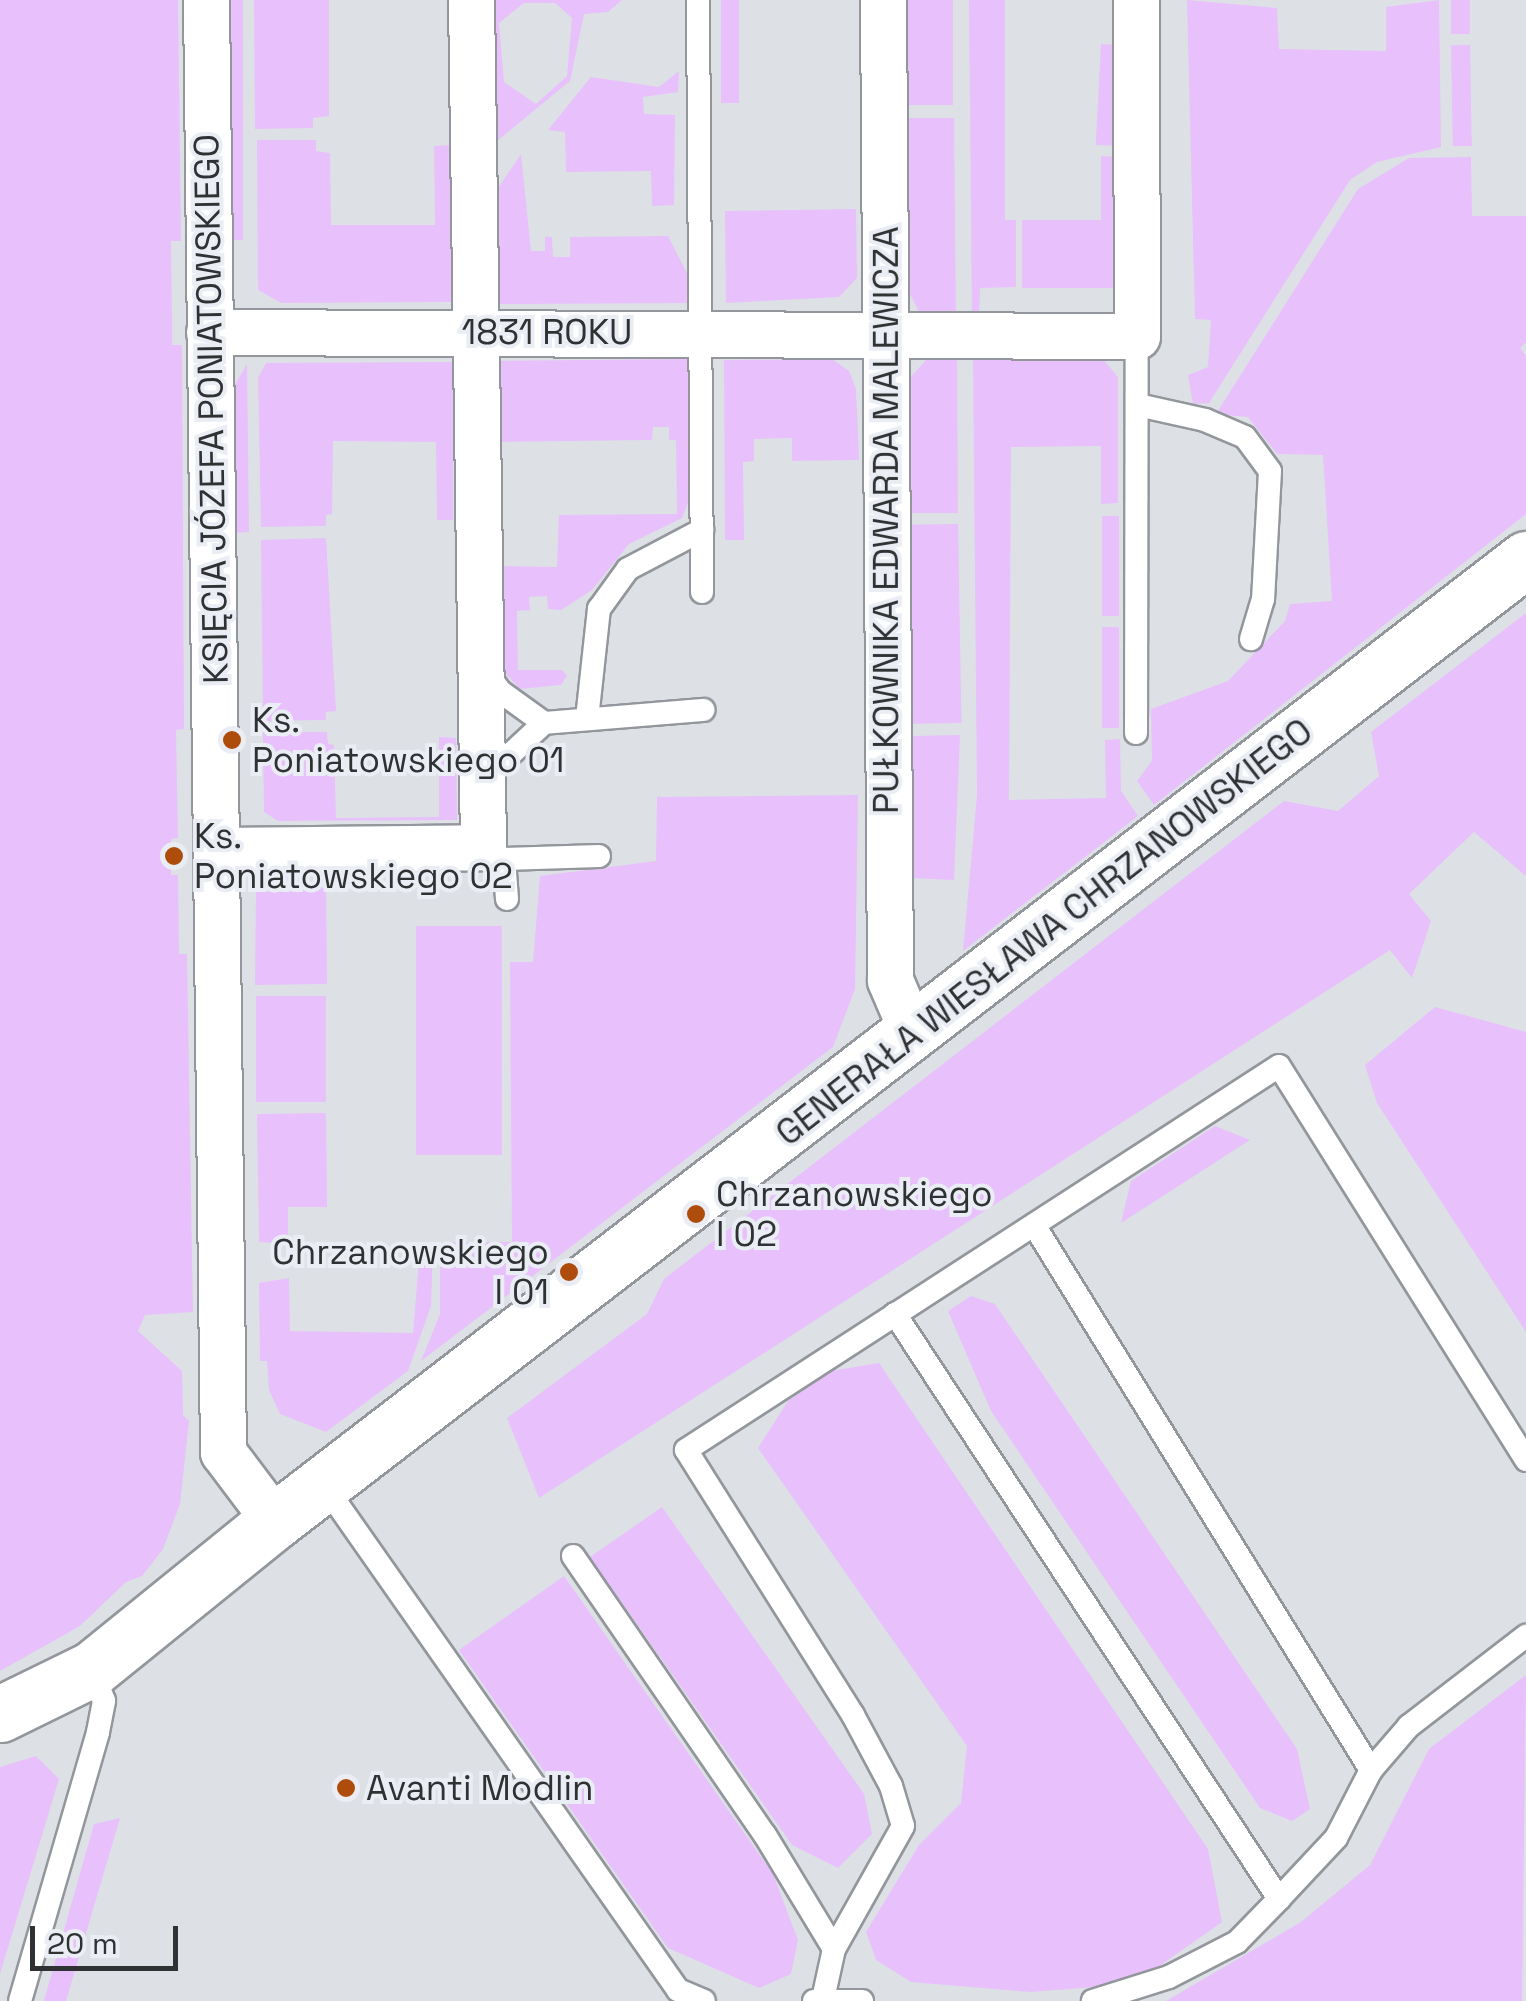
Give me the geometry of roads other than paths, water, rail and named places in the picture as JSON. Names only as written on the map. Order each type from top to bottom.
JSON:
[{"type":"street","name":"KSIĘCIA JÓZEFA PONIATOWSKIEGO","points":[[206,0],[223,1452],[275,1521]]},
{"type":"street","points":[[217,850],[493,853],[483,780],[471,0]]},
{"type":"street","name":"PUŁKOWNIKA EDWARDA MALEWICZA","points":[[883,0],[890,980],[913,1034]]},
{"type":"street","points":[[1136,0],[1137,336]]},
{"type":"street","name":"1831 ROKU","points":[[210,332],[1137,336]]},
{"type":"street","name":"GENERAŁA WIESŁAWA CHRZANOWSKIEGO","points":[[0,1714],[92,1669],[275,1521],[1526,559]]},
{"type":"lane","points":[[698,0],[702,592]]},
{"type":"lane","points":[[1136,734],[1137,336]]},
{"type":"lane","points":[[1138,405],[1205,420],[1245,437],[1270,471],[1264,599],[1250,639]]},
{"type":"lane","points":[[588,719],[599,609],[628,569],[702,530]]},
{"type":"lane","points":[[482,666],[501,692],[544,723]]},
{"type":"lane","points":[[483,780],[544,723],[702,710]]},
{"type":"lane","points":[[507,899],[493,853],[599,856]]},
{"type":"lane","points":[[862,2001],[819,2000],[834,1949],[902,1826],[891,1786],[686,1450],[1278,1066],[1526,1460]]},
{"type":"lane","points":[[1034,1225],[1370,1770]]},
{"type":"lane","points":[[895,1314],[1279,1899]]},
{"type":"lane","points":[[324,1484],[678,1990],[704,2001]]},
{"type":"lane","points":[[574,1556],[765,1835],[834,1949]]},
{"type":"lane","points":[[1092,2001],[1169,1977],[1237,1942],[1336,1838],[1370,1770],[1409,1726],[1526,1636]]},
{"type":"lane","points":[[20,2001],[98,1732],[104,1701],[92,1669]]},
{"type":"place","name":"Ks. Poniatowskiego 01","points":[[232,740]]},
{"type":"place","name":"Ks. Poniatowskiego 02","points":[[174,856]]},
{"type":"place","name":"Chrzanowskiego I 02","points":[[696,1214]]},
{"type":"place","name":"Chrzanowskiego I 01","points":[[569,1272]]},
{"type":"place","name":"Avanti Modlin","points":[[346,1788]]}]
